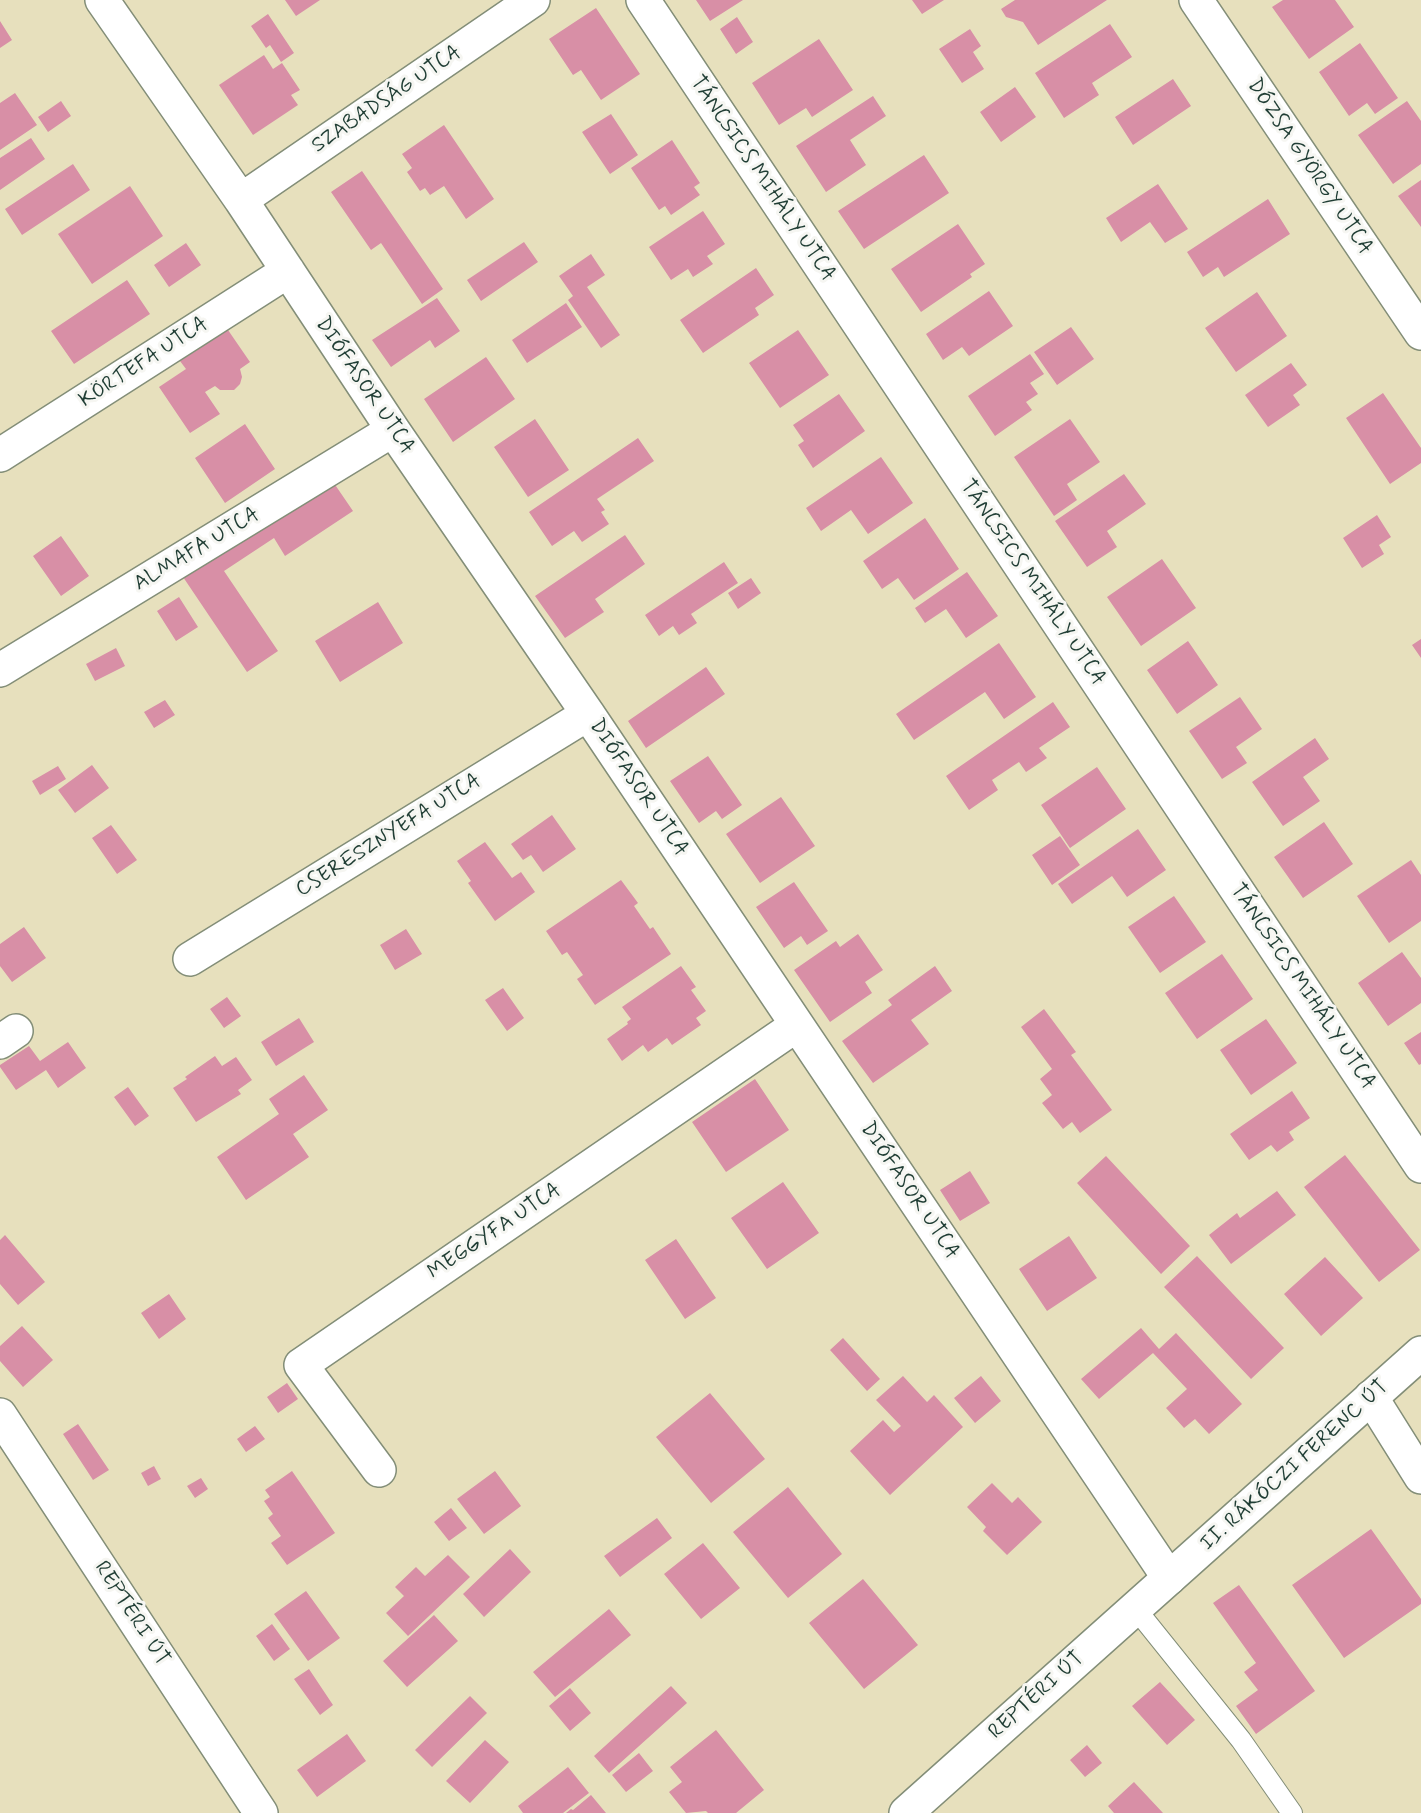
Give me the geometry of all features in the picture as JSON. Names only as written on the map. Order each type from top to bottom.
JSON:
[{"type":"street","name":"DIÓFASOR UTCA","points":[[102,0],[241,200],[393,430],[588,714],[1168,1578]]},
{"type":"street","name":"SZABADSÁG UTCA","points":[[241,200],[533,0]]},
{"type":"street","name":"TÁNCSICS MIHÁLY UTCA","points":[[643,0],[1421,1166]]},
{"type":"street","name":"DÓZSA GYÖRGY UTCA","points":[[1196,0],[1421,333]]},
{"type":"street","name":"KÖRTEFA UTCA","points":[[0,455],[288,270]]},
{"type":"street","name":"ALMAFA UTCA","points":[[0,670],[393,430]]},
{"type":"street","name":"CSERESZNYEFA UTCA","points":[[190,959],[588,714]]},
{"type":"street","name":"MEGGYFA UTCA","points":[[379,1470],[301,1365],[797,1025]]},
{"type":"street","name":"II. RÁKÓCZI FERENC ÚT","points":[[1168,1578],[1421,1353]]},
{"type":"street","points":[[1371,1397],[1421,1477]]},
{"type":"street","name":"REPTÉRI ÚT","points":[[0,1415],[261,1813]]},
{"type":"street","name":"REPTÉRI ÚT","points":[[906,1813],[1168,1578]]},
{"type":"lane","points":[[1135,1608],[1240,1740],[1293,1813]]},
{"type":"building","points":[[285,0],[320,0],[296,16]]},
{"type":"building","points":[[696,0],[743,0],[710,21]]},
{"type":"building","points":[[912,0],[944,0],[922,14]]},
{"type":"building","points":[[1015,0],[1107,0],[1038,45],[1023,22],[1006,17],[1001,9]]},
{"type":"building","points":[[1283,0],[1335,0],[1354,27],[1309,59],[1272,7]]},
{"type":"building","points":[[596,8],[640,74],[601,100],[581,70],[573,75],[549,39]]},
{"type":"building","points":[[268,14],[294,53],[281,62],[270,45],[266,48],[251,26]]},
{"type":"building","points":[[737,17],[753,42],[736,54],[720,29]]},
{"type":"building","points":[[0,21],[12,40],[0,48]]},
{"type":"building","points":[[1110,24],[1132,57],[1092,83],[1099,95],[1064,118],[1035,73]]},
{"type":"building","points":[[970,29],[981,46],[973,52],[984,69],[962,83],[939,49]]},
{"type":"building","points":[[819,39],[853,90],[812,117],[806,108],[779,125],[752,83]]},
{"type":"building","points":[[1360,43],[1398,98],[1375,114],[1367,103],[1349,116],[1319,72]]},
{"type":"building","points":[[264,55],[273,69],[282,63],[300,90],[291,95],[298,105],[253,135],[219,85]]},
{"type":"building","points":[[1173,79],[1191,106],[1133,145],[1115,117]]},
{"type":"building","points":[[1015,87],[1036,117],[1001,142],[980,112]]},
{"type":"building","points":[[15,93],[37,125],[0,150],[0,103]]},
{"type":"building","points":[[873,96],[886,116],[850,140],[866,165],[826,192],[796,146]]},
{"type":"building","points":[[61,101],[71,116],[48,132],[38,117]]},
{"type":"building","points":[[1407,101],[1421,121],[1421,164],[1393,184],[1358,135]]},
{"type":"building","points":[[611,114],[638,155],[610,174],[582,132]]},
{"type":"building","points":[[444,125],[494,199],[466,219],[444,186],[430,195],[425,188],[420,191],[407,172],[412,168],[402,154]]},
{"type":"building","points":[[31,138],[45,159],[0,190],[0,158]]},
{"type":"building","points":[[672,140],[700,183],[694,187],[700,195],[671,215],[665,206],[659,210],[631,168]]},
{"type":"building","points":[[924,155],[949,193],[864,249],[838,211]]},
{"type":"building","points":[[73,164],[90,190],[22,235],[5,209]]},
{"type":"building","points":[[362,171],[443,289],[422,304],[381,243],[371,250],[331,192]]},
{"type":"building","points":[[1421,180],[1421,227],[1398,196]]},
{"type":"building","points":[[1158,184],[1188,229],[1165,243],[1150,222],[1121,242],[1106,218]]},
{"type":"building","points":[[130,186],[163,236],[92,284],[58,234]]},
{"type":"building","points":[[1268,199],[1290,234],[1224,277],[1218,267],[1203,277],[1187,252]]},
{"type":"building","points":[[703,211],[725,244],[707,256],[713,264],[693,277],[688,269],[671,280],[649,247]]},
{"type":"building","points":[[958,224],[985,264],[970,274],[972,277],[921,312],[891,269]]},
{"type":"building","points":[[524,242],[538,262],[481,301],[467,280]]},
{"type":"building","points":[[186,243],[201,265],[169,287],[154,265]]},
{"type":"building","points":[[591,254],[605,275],[587,287],[620,335],[601,348],[568,300],[573,296],[559,276]]},
{"type":"building","points":[[756,268],[774,295],[755,308],[759,315],[703,353],[680,320]]},
{"type":"building","points":[[127,280],[150,314],[74,364],[51,331]]},
{"type":"building","points":[[989,291],[1013,326],[969,356],[962,347],[943,360],[926,334]]},
{"type":"building","points":[[1257,292],[1287,336],[1236,372],[1205,328]]},
{"type":"building","points":[[437,298],[460,331],[435,348],[430,340],[391,367],[372,340]]},
{"type":"building","points":[[566,303],[582,327],[527,363],[512,340]]},
{"type":"building","points":[[1071,327],[1094,359],[1057,385],[1034,352]]},
{"type":"building","points":[[228,330],[250,362],[240,369],[242,377],[240,384],[234,390],[220,390],[215,386],[205,392],[220,414],[190,433],[159,387],[186,369],[180,361]]},
{"type":"building","points":[[798,330],[829,375],[780,408],[749,363]]},
{"type":"building","points":[[1030,354],[1044,374],[1030,383],[1038,394],[1026,402],[1032,410],[995,436],[968,396]]},
{"type":"building","points":[[486,357],[515,399],[453,442],[424,399]]},
{"type":"building","points":[[1291,363],[1307,385],[1293,395],[1300,405],[1268,427],[1245,395]]},
{"type":"building","points":[[1383,393],[1421,448],[1421,463],[1390,484],[1346,418]]},
{"type":"building","points":[[839,394],[865,431],[813,468],[798,445],[804,441],[793,425]]},
{"type":"building","points":[[535,419],[569,470],[528,497],[494,447]]},
{"type":"building","points":[[1070,419],[1100,462],[1067,484],[1077,500],[1054,516],[1014,457]]},
{"type":"building","points":[[245,424],[275,469],[225,503],[195,458]]},
{"type":"building","points":[[638,438],[654,461],[597,499],[605,510],[601,512],[609,524],[582,542],[574,531],[552,546],[529,512]]},
{"type":"building","points":[[881,457],[913,503],[868,534],[851,510],[821,531],[806,508]]},
{"type":"building","points":[[327,473],[353,511],[285,556],[274,538],[224,571],[278,651],[247,672],[179,571]]},
{"type":"building","points":[[1124,474],[1146,504],[1107,531],[1117,547],[1087,567],[1055,521]]},
{"type":"building","points":[[1377,515],[1391,537],[1379,545],[1384,554],[1362,568],[1343,538]]},
{"type":"building","points":[[925,518],[959,569],[914,600],[898,578],[882,589],[863,561]]},
{"type":"building","points":[[625,535],[645,564],[595,599],[604,612],[565,638],[535,596]]},
{"type":"building","points":[[61,536],[89,576],[61,596],[33,556]]},
{"type":"building","points":[[1162,559],[1196,608],[1141,646],[1107,597]]},
{"type":"building","points":[[724,562],[738,583],[691,614],[697,623],[679,635],[673,626],[659,636],[645,615]]},
{"type":"building","points":[[967,572],[998,616],[966,638],[946,609],[925,623],[915,608]]},
{"type":"building","points":[[751,578],[761,593],[738,609],[728,593]]},
{"type":"building","points":[[179,597],[198,627],[176,641],[157,611]]},
{"type":"building","points":[[378,602],[403,643],[340,682],[315,641]]},
{"type":"building","points":[[1421,639],[1421,658],[1412,645]]},
{"type":"building","points":[[1188,641],[1218,685],[1177,714],[1147,670]]},
{"type":"building","points":[[999,643],[1036,697],[1004,719],[985,692],[914,740],[896,714]]},
{"type":"building","points":[[116,648],[125,666],[95,681],[86,664]]},
{"type":"building","points":[[706,667],[725,694],[646,748],[628,721]]},
{"type":"building","points":[[1240,697],[1262,729],[1236,747],[1247,763],[1222,779],[1189,731]]},
{"type":"building","points":[[165,700],[175,715],[154,728],[144,712]]},
{"type":"building","points":[[1053,702],[1070,727],[1039,748],[1047,758],[1026,772],[1019,762],[992,780],[998,790],[969,810],[946,776]]},
{"type":"building","points":[[1315,738],[1329,759],[1303,777],[1320,801],[1283,826],[1252,782]]},
{"type":"building","points":[[708,756],[742,805],[722,819],[716,811],[699,823],[670,781]]},
{"type":"building","points":[[92,765],[109,788],[75,813],[58,790]]},
{"type":"building","points":[[58,766],[66,779],[40,795],[32,781]]},
{"type":"building","points":[[1097,767],[1126,809],[1070,848],[1041,805]]},
{"type":"building","points":[[781,797],[815,846],[760,883],[726,834]]},
{"type":"building","points":[[552,815],[576,849],[543,872],[531,855],[523,860],[511,844]]},
{"type":"building","points":[[1324,822],[1353,864],[1303,898],[1274,857]]},
{"type":"building","points":[[111,825],[137,860],[117,874],[92,838]]},
{"type":"building","points":[[1138,829],[1166,870],[1127,897],[1112,876],[1072,904],[1058,884]]},
{"type":"building","points":[[1060,836],[1080,865],[1052,885],[1032,855]]},
{"type":"building","points":[[485,842],[512,878],[521,872],[535,892],[495,921],[468,883],[471,881],[457,861]]},
{"type":"building","points":[[1411,860],[1421,875],[1421,921],[1389,943],[1357,896]]},
{"type":"building","points":[[621,880],[638,903],[634,906],[650,929],[653,927],[671,954],[595,1005],[577,979],[583,975],[567,952],[562,955],[546,931]]},
{"type":"building","points":[[794,882],[828,931],[807,945],[801,936],[784,948],[756,907]]},
{"type":"building","points":[[1174,896],[1206,942],[1160,973],[1128,927]]},
{"type":"building","points":[[24,927],[46,958],[12,982],[0,966],[0,944]]},
{"type":"building","points":[[406,929],[422,954],[395,970],[380,945]]},
{"type":"building","points":[[858,934],[883,970],[865,982],[872,993],[830,1022],[794,970],[836,941],[840,947]]},
{"type":"building","points":[[1402,952],[1421,978],[1421,1003],[1388,1026],[1358,983]]},
{"type":"building","points":[[1222,954],[1253,999],[1197,1039],[1165,993]]},
{"type":"building","points":[[681,966],[696,987],[691,990],[706,1011],[696,1018],[701,1025],[672,1045],[667,1038],[648,1052],[643,1045],[622,1061],[607,1039],[628,1024],[627,1022],[631,1019],[622,1007]]},
{"type":"building","points":[[935,966],[952,991],[911,1020],[929,1044],[873,1083],[842,1041],[892,1005],[888,1000]]},
{"type":"building","points":[[503,988],[524,1018],[507,1031],[485,1000]]},
{"type":"building","points":[[227,997],[241,1016],[224,1028],[210,1009]]},
{"type":"building","points":[[1044,1009],[1076,1052],[1071,1055],[1112,1110],[1080,1133],[1072,1122],[1063,1129],[1042,1103],[1052,1095],[1040,1079],[1052,1069],[1021,1027]]},
{"type":"building","points":[[299,1018],[314,1042],[276,1066],[261,1042]]},
{"type":"building","points":[[1266,1019],[1297,1063],[1251,1095],[1220,1050]]},
{"type":"building","points":[[1421,1032],[1421,1064],[1419,1065],[1404,1043]]},
{"type":"building","points":[[68,1042],[86,1068],[58,1088],[46,1070],[16,1090],[0,1067],[29,1046],[40,1061]]},
{"type":"building","points":[[215,1056],[222,1066],[236,1057],[252,1080],[238,1090],[241,1094],[196,1122],[173,1088]]},
{"type":"building","points":[[304,1075],[328,1110],[293,1134],[309,1157],[246,1200],[217,1157],[279,1114],[269,1099]]},
{"type":"building","points":[[755,1079],[789,1130],[726,1172],[692,1122]]},
{"type":"building","points":[[128,1087],[149,1116],[135,1126],[114,1097]]},
{"type":"building","points":[[1292,1091],[1310,1118],[1289,1132],[1294,1140],[1277,1152],[1271,1145],[1249,1160],[1230,1134]]},
{"type":"building","points":[[1345,1155],[1420,1250],[1379,1282],[1304,1187]]},
{"type":"building","points":[[1106,1156],[1190,1246],[1161,1274],[1077,1183]]},
{"type":"building","points":[[970,1171],[990,1203],[960,1221],[940,1190]]},
{"type":"building","points":[[783,1182],[819,1233],[767,1269],[731,1218]]},
{"type":"building","points":[[1277,1191],[1296,1215],[1231,1264],[1209,1235],[1237,1213],[1240,1218]]},
{"type":"building","points":[[5,1235],[45,1282],[18,1305],[0,1284],[0,1240]]},
{"type":"building","points":[[1069,1236],[1097,1278],[1047,1311],[1019,1269]]},
{"type":"building","points":[[676,1239],[716,1298],[685,1319],[645,1260]]},
{"type":"building","points":[[1197,1256],[1284,1348],[1251,1379],[1164,1287]]},
{"type":"building","points":[[1325,1257],[1363,1298],[1321,1336],[1284,1294]]},
{"type":"building","points":[[169,1294],[186,1319],[159,1339],[141,1313]]},
{"type":"building","points":[[22,1326],[53,1360],[23,1387],[0,1361],[0,1346]]},
{"type":"building","points":[[1141,1328],[1159,1349],[1176,1333],[1242,1404],[1209,1434],[1195,1419],[1184,1428],[1166,1408],[1187,1389],[1153,1353],[1099,1399],[1081,1379]]},
{"type":"building","points":[[843,1338],[880,1379],[867,1391],[830,1350]]},
{"type":"building","points":[[903,1376],[927,1402],[934,1395],[963,1427],[890,1495],[850,1451],[883,1420],[894,1432],[901,1426],[876,1400]]},
{"type":"building","points":[[981,1376],[1001,1401],[975,1423],[954,1398]]},
{"type":"building","points":[[287,1383],[298,1399],[278,1413],[267,1397]]},
{"type":"building","points":[[710,1393],[765,1459],[711,1503],[656,1437]]},
{"type":"building","points":[[78,1424],[109,1470],[93,1480],[63,1434]]},
{"type":"building","points":[[255,1426],[265,1439],[246,1452],[237,1439]]},
{"type":"building","points":[[154,1466],[161,1479],[148,1486],[141,1473]]},
{"type":"building","points":[[292,1471],[335,1533],[287,1565],[271,1543],[281,1536],[268,1518],[273,1514],[264,1501],[270,1497],[265,1490]]},
{"type":"building","points":[[495,1471],[521,1506],[484,1534],[457,1499]]},
{"type":"building","points":[[201,1478],[208,1489],[195,1498],[187,1486]]},
{"type":"building","points":[[992,1483],[1012,1503],[1018,1497],[1042,1522],[1007,1555],[983,1531],[986,1527],[967,1507]]},
{"type":"building","points":[[788,1487],[842,1554],[788,1598],[733,1532]]},
{"type":"building","points":[[451,1508],[467,1528],[449,1541],[434,1522]]},
{"type":"building","points":[[657,1518],[672,1538],[620,1577],[604,1556]]},
{"type":"building","points":[[1371,1529],[1421,1599],[1421,1604],[1344,1658],[1292,1585]]},
{"type":"building","points":[[703,1543],[740,1588],[701,1619],[664,1574]]},
{"type":"building","points":[[510,1549],[531,1572],[484,1617],[463,1594]]},
{"type":"building","points":[[448,1555],[470,1577],[408,1636],[386,1613],[404,1596],[395,1587],[416,1567],[425,1576]]},
{"type":"building","points":[[863,1579],[918,1645],[864,1689],[809,1623]]},
{"type":"building","points":[[1239,1585],[1315,1691],[1256,1734],[1236,1706],[1258,1690],[1244,1672],[1256,1663],[1213,1603]]},
{"type":"building","points":[[306,1591],[340,1638],[308,1661],[274,1614]]},
{"type":"building","points":[[609,1609],[631,1635],[555,1697],[533,1672]]},
{"type":"building","points":[[434,1615],[458,1641],[407,1687],[383,1661]]},
{"type":"building","points":[[272,1624],[290,1649],[274,1661],[256,1636]]},
{"type":"building","points":[[309,1669],[333,1705],[320,1715],[294,1679]]},
{"type":"building","points":[[1160,1682],[1195,1720],[1167,1745],[1132,1706]]},
{"type":"building","points":[[671,1686],[687,1703],[609,1773],[594,1756]]},
{"type":"building","points":[[570,1688],[591,1713],[570,1731],[549,1706]]},
{"type":"building","points":[[470,1696],[487,1713],[432,1767],[415,1750]]},
{"type":"building","points":[[716,1730],[764,1790],[736,1813],[708,1813],[706,1811],[686,1813],[669,1792],[682,1782],[670,1767]]},
{"type":"building","points":[[347,1734],[366,1761],[317,1797],[297,1770]]},
{"type":"building","points":[[485,1740],[509,1762],[470,1803],[446,1781]]},
{"type":"building","points":[[1087,1745],[1102,1763],[1085,1777],[1070,1760]]},
{"type":"building","points":[[639,1753],[653,1771],[626,1792],[612,1775]]},
{"type":"building","points":[[568,1767],[589,1793],[563,1813],[523,1813],[518,1806]]},
{"type":"building","points":[[1134,1782],[1163,1813],[1114,1813],[1108,1806]]},
{"type":"building","points":[[591,1795],[606,1813],[566,1813],[573,1810]]}]
